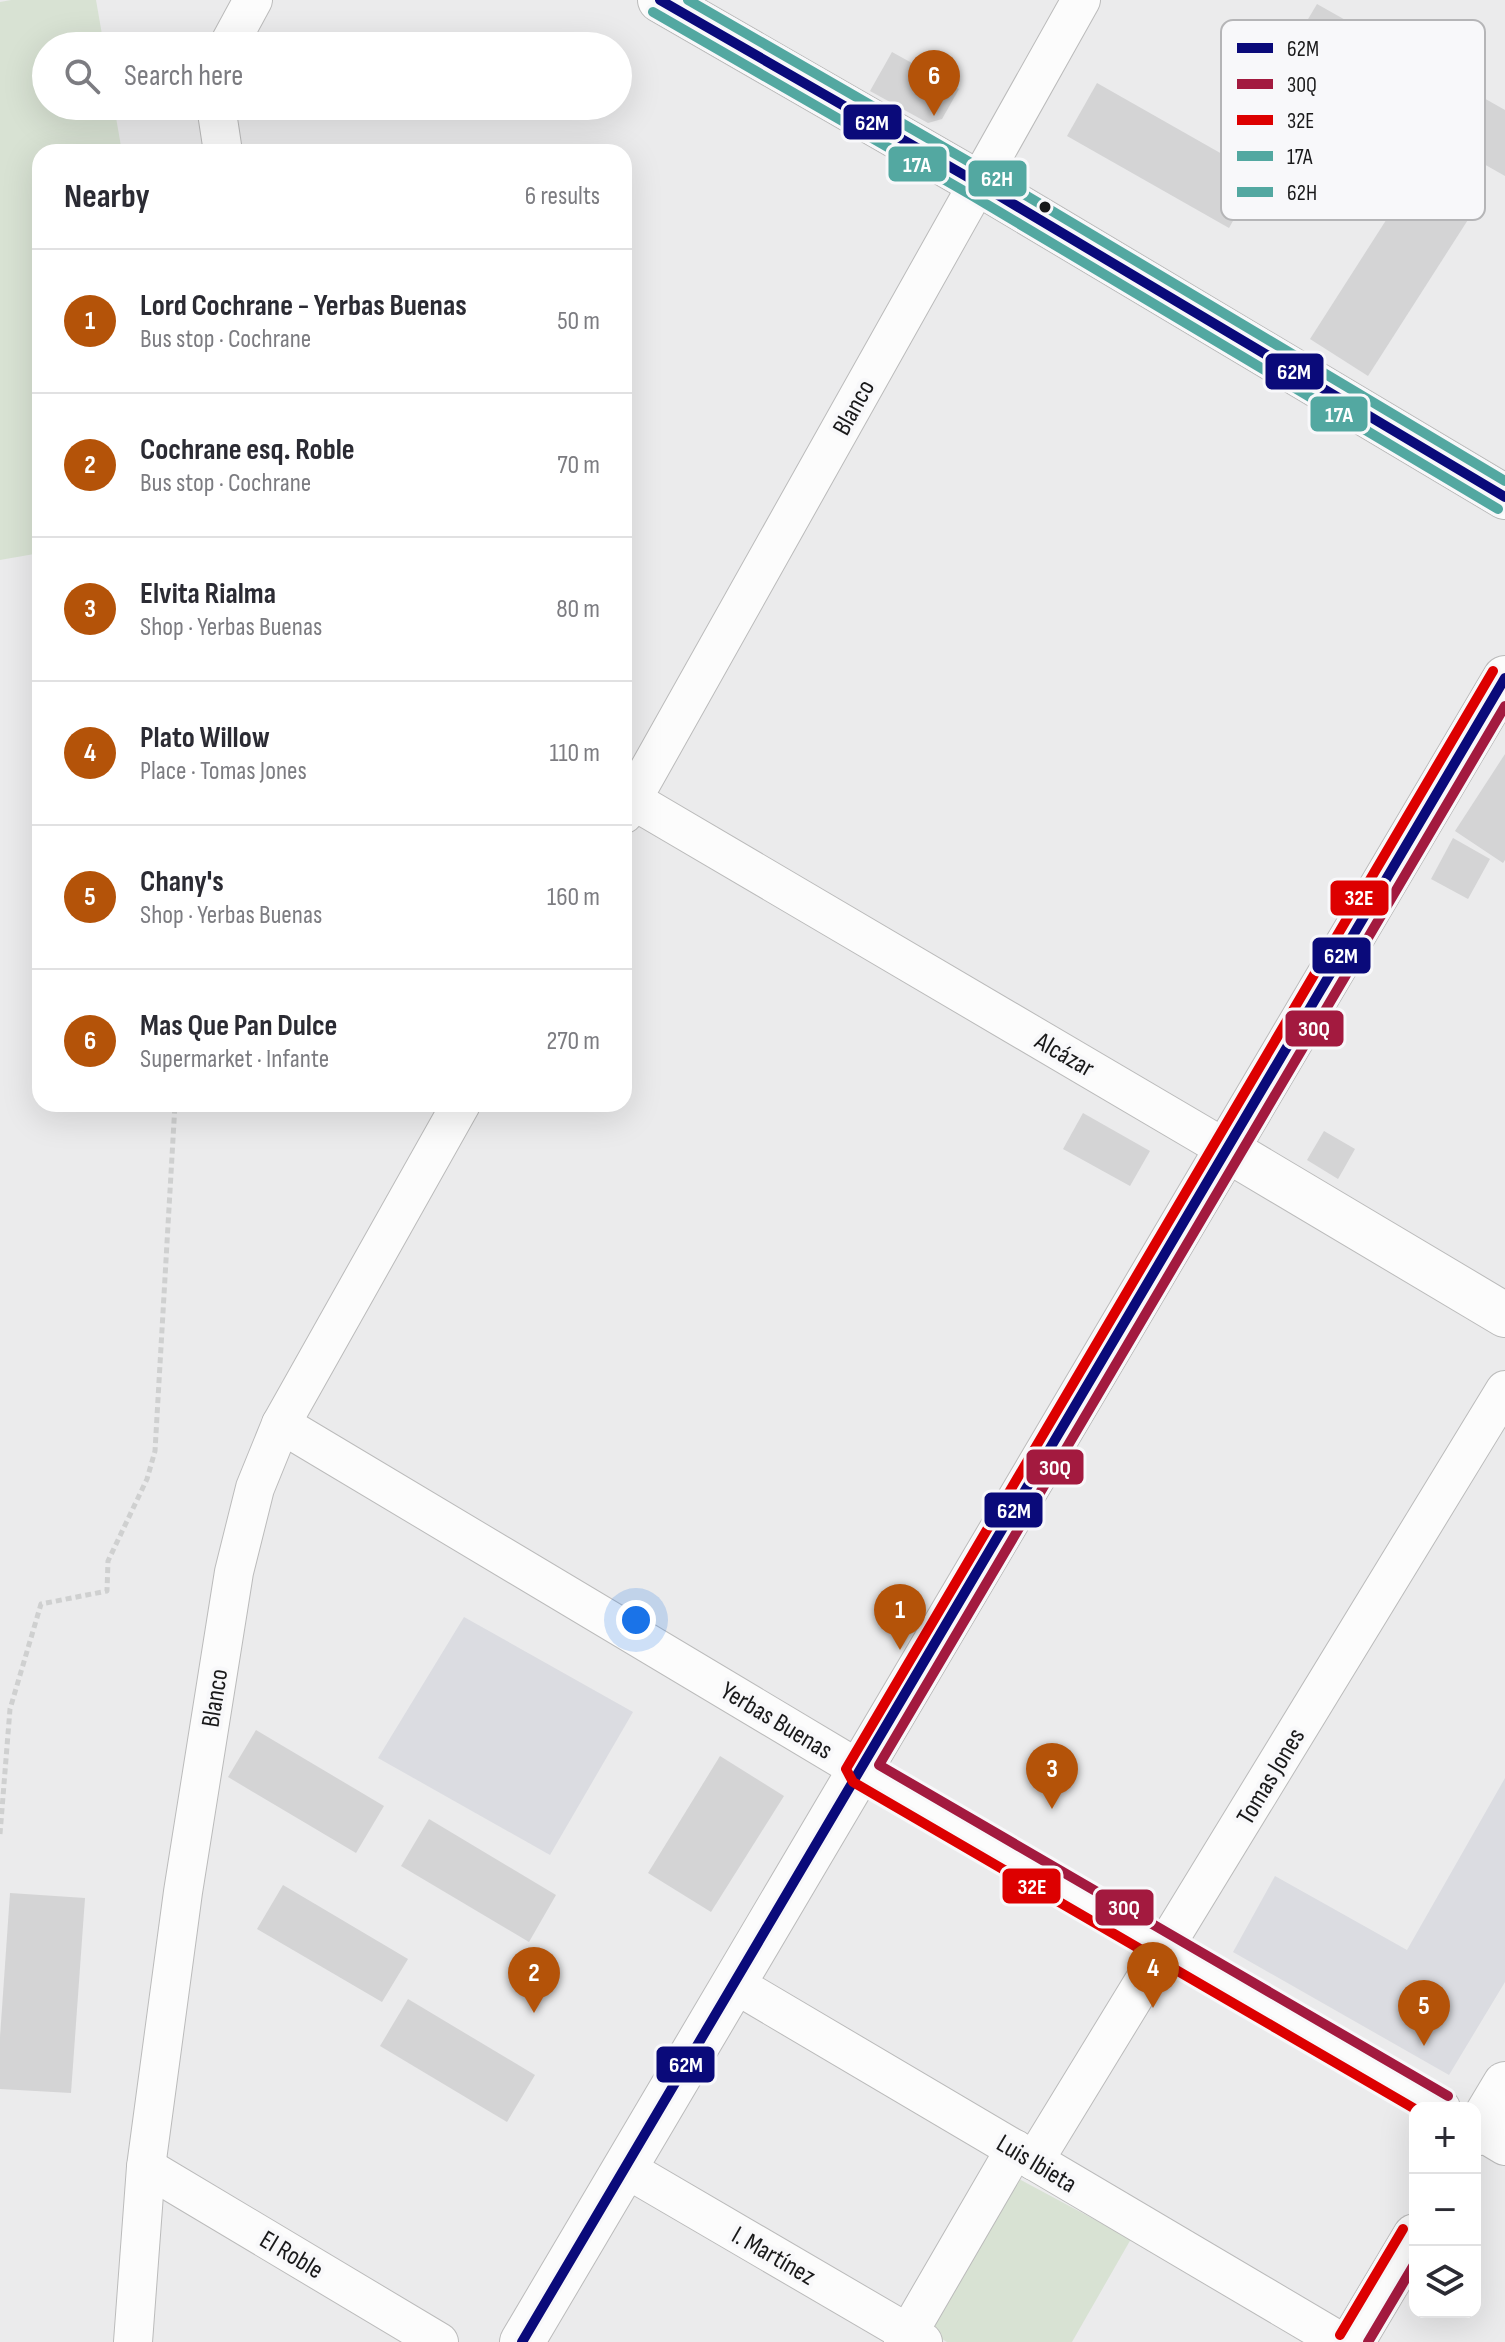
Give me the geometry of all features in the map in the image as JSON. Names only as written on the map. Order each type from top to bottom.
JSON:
[{"type":"main road","points":[[660,0],[978,183],[1505,497]]},
{"type":"main road","points":[[522,2342],[1505,678]]},
{"type":"main road","name":"Alcázar","points":[[1226,1149],[1505,1315]]},
{"type":"main road","points":[[1483,2134],[1505,2084]]},
{"type":"main road","points":[[1352,2342],[1409,2246]]},
{"type":"street","points":[[236,32],[253,0]]},
{"type":"street","name":"Blanco","points":[[632,794],[1081,0]]},
{"type":"street","points":[[218,120],[222,144]]},
{"type":"street","name":"Alcázar","points":[[632,806],[1226,1149]]},
{"type":"street","name":"Blanco","points":[[133,2342],[146,2167],[183,1892],[234,1572],[255,1488],[281,1424],[456,1112]]},
{"type":"street","name":"Tomas Jones","points":[[912,2339],[1024,2155],[1165,1947],[1505,1390]]},
{"type":"street","name":"Yerbas Buenas","points":[[281,1424],[860,1770],[1431,2102]]},
{"type":"street","name":"Luis Ibieta","points":[[733,1983],[1341,2342]]},
{"type":"street","name":"El Roble","points":[[146,2167],[439,2342]]},
{"type":"street","name":"I. Martínez","points":[[625,2168],[912,2339]]},
{"type":"path","points":[[0,1834],[10,1709],[41,1604],[107,1591],[108,1561],[152,1467],[175,1112]]},
{"type":"shaded area","points":[[464,1617],[633,1712],[550,1855],[378,1758]]},
{"type":"shaded area","points":[[1505,1778],[1505,1982],[1449,2075],[1233,1952],[1275,1876],[1407,1950]]},
{"type":"green space","points":[[96,0],[102,32],[32,32],[32,120],[116,120],[121,144],[32,144],[32,554],[0,560],[0,2]]},
{"type":"green space","points":[[1019,2179],[1131,2239],[1072,2342],[947,2342],[927,2330]]},
{"type":"building","points":[[1317,4],[1345,20],[1308,20]]},
{"type":"building","points":[[892,52],[959,89],[942,119],[928,123],[870,91]]},
{"type":"building","points":[[1097,83],[1221,153],[1221,220],[1234,220],[1229,228],[1067,136]]},
{"type":"building","points":[[1485,99],[1505,110],[1505,176],[1485,165]]},
{"type":"building","points":[[1386,220],[1468,220],[1368,376],[1310,339]]},
{"type":"building","points":[[1505,754],[1505,860],[1503,863],[1455,831]]},
{"type":"building","points":[[1453,838],[1490,859],[1468,899],[1431,879]]},
{"type":"building","points":[[1083,1113],[1150,1151],[1130,1186],[1063,1149]]},
{"type":"building","points":[[1324,1131],[1355,1149],[1338,1179],[1307,1160]]},
{"type":"building","points":[[256,1730],[384,1806],[356,1853],[228,1777]]},
{"type":"building","points":[[720,1756],[784,1796],[711,1912],[648,1873]]},
{"type":"building","points":[[429,1819],[556,1895],[529,1942],[401,1866]]},
{"type":"building","points":[[283,1885],[408,1959],[382,2002],[257,1929]]},
{"type":"building","points":[[10,1893],[85,1898],[71,2093],[0,2089],[0,2037]]},
{"type":"building","points":[[408,1999],[535,2075],[507,2122],[380,2046]]},
{"type":"transit line","name":"62M","points":[[660,0],[978,183],[1505,497]]},
{"type":"transit line","name":"62H","points":[[688,0],[985,171],[1505,481]]},
{"type":"transit line","name":"17A","points":[[653,12],[971,195],[1498,509]]},
{"type":"transit line","name":"32E","points":[[1409,2106],[853,1782],[846,1769],[1493,671]]},
{"type":"transit line","name":"62M","points":[[522,2342],[1505,678]]},
{"type":"transit line","name":"30Q","points":[[1448,2096],[879,1765],[1505,706]]},
{"type":"transit line","name":"32E","points":[[1340,2335],[1403,2229]]},
{"type":"transit line","name":"30Q","points":[[1368,2342],[1409,2273]]},
{"type":"place","name":"Mas Que Pan Dulce","points":[[934,116]]},
{"type":"place","name":"Lord Cochrane - Yerbas Buenas","points":[[900,1650]]},
{"type":"place","name":"Elvita Rialma","points":[[1052,1809]]},
{"type":"place","name":"Plato Willow","points":[[1153,2008]]},
{"type":"place","name":"Cochrane esq. Roble","points":[[534,2013]]},
{"type":"place","name":"Chany's","points":[[1424,2046]]}]
